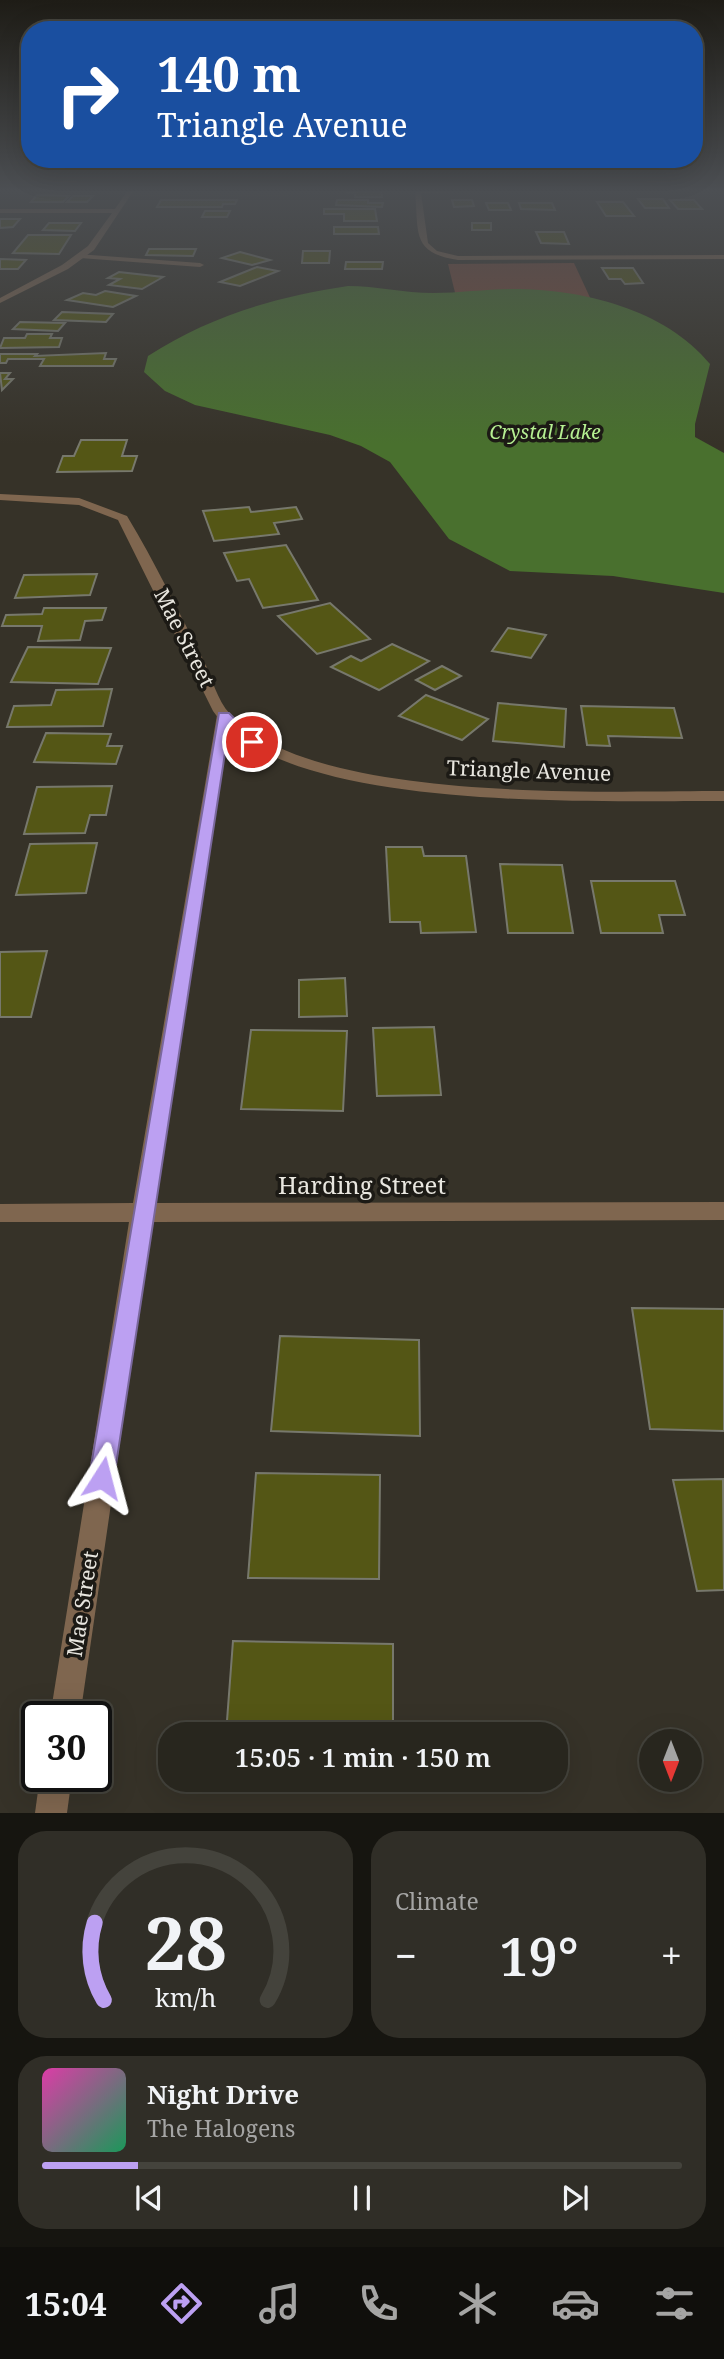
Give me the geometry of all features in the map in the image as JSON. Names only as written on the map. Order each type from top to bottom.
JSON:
[{"type":"street","points":[[0,301],[47,275]]},
{"type":"street","name":"Mae Street","points":[[0,497],[74,499],[102,505],[123,518],[224,715],[142,1213],[67,1701]]},
{"type":"street","name":"Triangle Avenue","points":[[224,715],[252,742],[294,760],[351,775],[451,792],[724,796]]},
{"type":"street","name":"Harding Street","points":[[0,1213],[724,1211]]},
{"type":"street","points":[[51,1813],[54,1792]]},
{"type":"shaded area","points":[[451,275],[579,275],[606,332],[459,309]]},
{"type":"water","name":"Crystal Lake","points":[[348,286],[422,293],[513,289],[567,293],[594,298],[646,316],[691,345],[710,364],[695,424],[695,437],[724,453],[724,593],[613,576],[510,571],[449,539],[390,462],[361,446],[330,435],[195,405],[165,391],[144,372],[148,356],[219,319],[269,302]]},
{"type":"building","points":[[114,275],[163,277],[142,289],[109,285],[120,279],[108,278]]},
{"type":"building","points":[[238,275],[269,275],[240,286],[220,282]]},
{"type":"building","points":[[606,275],[637,275],[643,283],[625,284],[621,279],[609,279]]},
{"type":"building","points":[[105,291],[136,296],[113,307],[67,300],[83,293],[96,295]]},
{"type":"building","points":[[62,312],[113,314],[106,322],[54,320]]},
{"type":"building","points":[[20,322],[65,323],[58,331],[13,329]]},
{"type":"building","points":[[27,334],[52,334],[50,338],[62,338],[59,347],[0,348],[4,338],[25,338]]},
{"type":"building","points":[[106,353],[104,359],[116,359],[113,366],[40,366],[44,359],[8,359],[6,363],[0,363],[0,354],[37,354],[35,356]]},
{"type":"building","points":[[0,373],[10,373],[5,379],[13,379],[2,390]]},
{"type":"building","points":[[81,440],[127,440],[122,456],[137,456],[132,471],[57,472],[63,456],[74,456]]},
{"type":"building","points":[[249,507],[251,512],[296,507],[302,519],[274,523],[279,534],[214,541],[203,511]]},
{"type":"building","points":[[286,545],[318,600],[263,608],[249,579],[237,581],[224,553]]},
{"type":"building","points":[[97,574],[90,595],[15,598],[24,575]]},
{"type":"building","points":[[330,603],[370,639],[317,654],[278,616]]},
{"type":"building","points":[[44,608],[106,608],[102,620],[85,621],[80,640],[38,641],[42,626],[2,626],[6,615],[42,614]]},
{"type":"building","points":[[508,628],[546,635],[531,658],[492,651]]},
{"type":"building","points":[[392,644],[429,661],[379,690],[331,667],[351,656],[361,661]]},
{"type":"building","points":[[28,647],[111,648],[98,684],[11,682]]},
{"type":"building","points":[[442,666],[461,676],[435,690],[416,680]]},
{"type":"building","points":[[112,689],[103,726],[7,727],[14,706],[51,705],[56,690]]},
{"type":"building","points":[[426,695],[488,719],[462,740],[399,716]]},
{"type":"building","points":[[498,703],[566,709],[564,747],[493,741]]},
{"type":"building","points":[[581,706],[674,708],[682,738],[608,736],[610,746],[587,745]]},
{"type":"building","points":[[46,733],[111,734],[107,746],[122,746],[116,764],[34,762]]},
{"type":"building","points":[[112,786],[106,815],[90,815],[85,833],[24,834],[37,787]]},
{"type":"building","points":[[97,843],[86,893],[16,895],[30,844]]},
{"type":"building","points":[[386,847],[422,847],[424,856],[466,856],[476,932],[421,933],[420,922],[390,922]]},
{"type":"building","points":[[500,864],[562,865],[573,933],[508,933]]},
{"type":"building","points":[[591,881],[675,881],[685,915],[659,915],[663,933],[601,933]]},
{"type":"building","points":[[47,951],[31,1017],[0,1017],[0,952]]},
{"type":"building","points":[[345,978],[347,1016],[299,1017],[299,980]]},
{"type":"building","points":[[434,1027],[441,1095],[377,1096],[373,1028]]},
{"type":"building","points":[[251,1030],[347,1031],[343,1111],[241,1109]]},
{"type":"building","points":[[632,1308],[724,1309],[724,1431],[650,1429]]},
{"type":"building","points":[[280,1336],[419,1340],[420,1436],[271,1431]]},
{"type":"building","points":[[256,1473],[380,1475],[379,1579],[248,1578]]},
{"type":"building","points":[[723,1479],[724,1590],[697,1591],[673,1480]]},
{"type":"building","points":[[233,1641],[393,1644],[393,1722],[227,1722]]},
{"type":"route","points":[[102,1478],[142,1213],[224,715],[252,742]]}]
